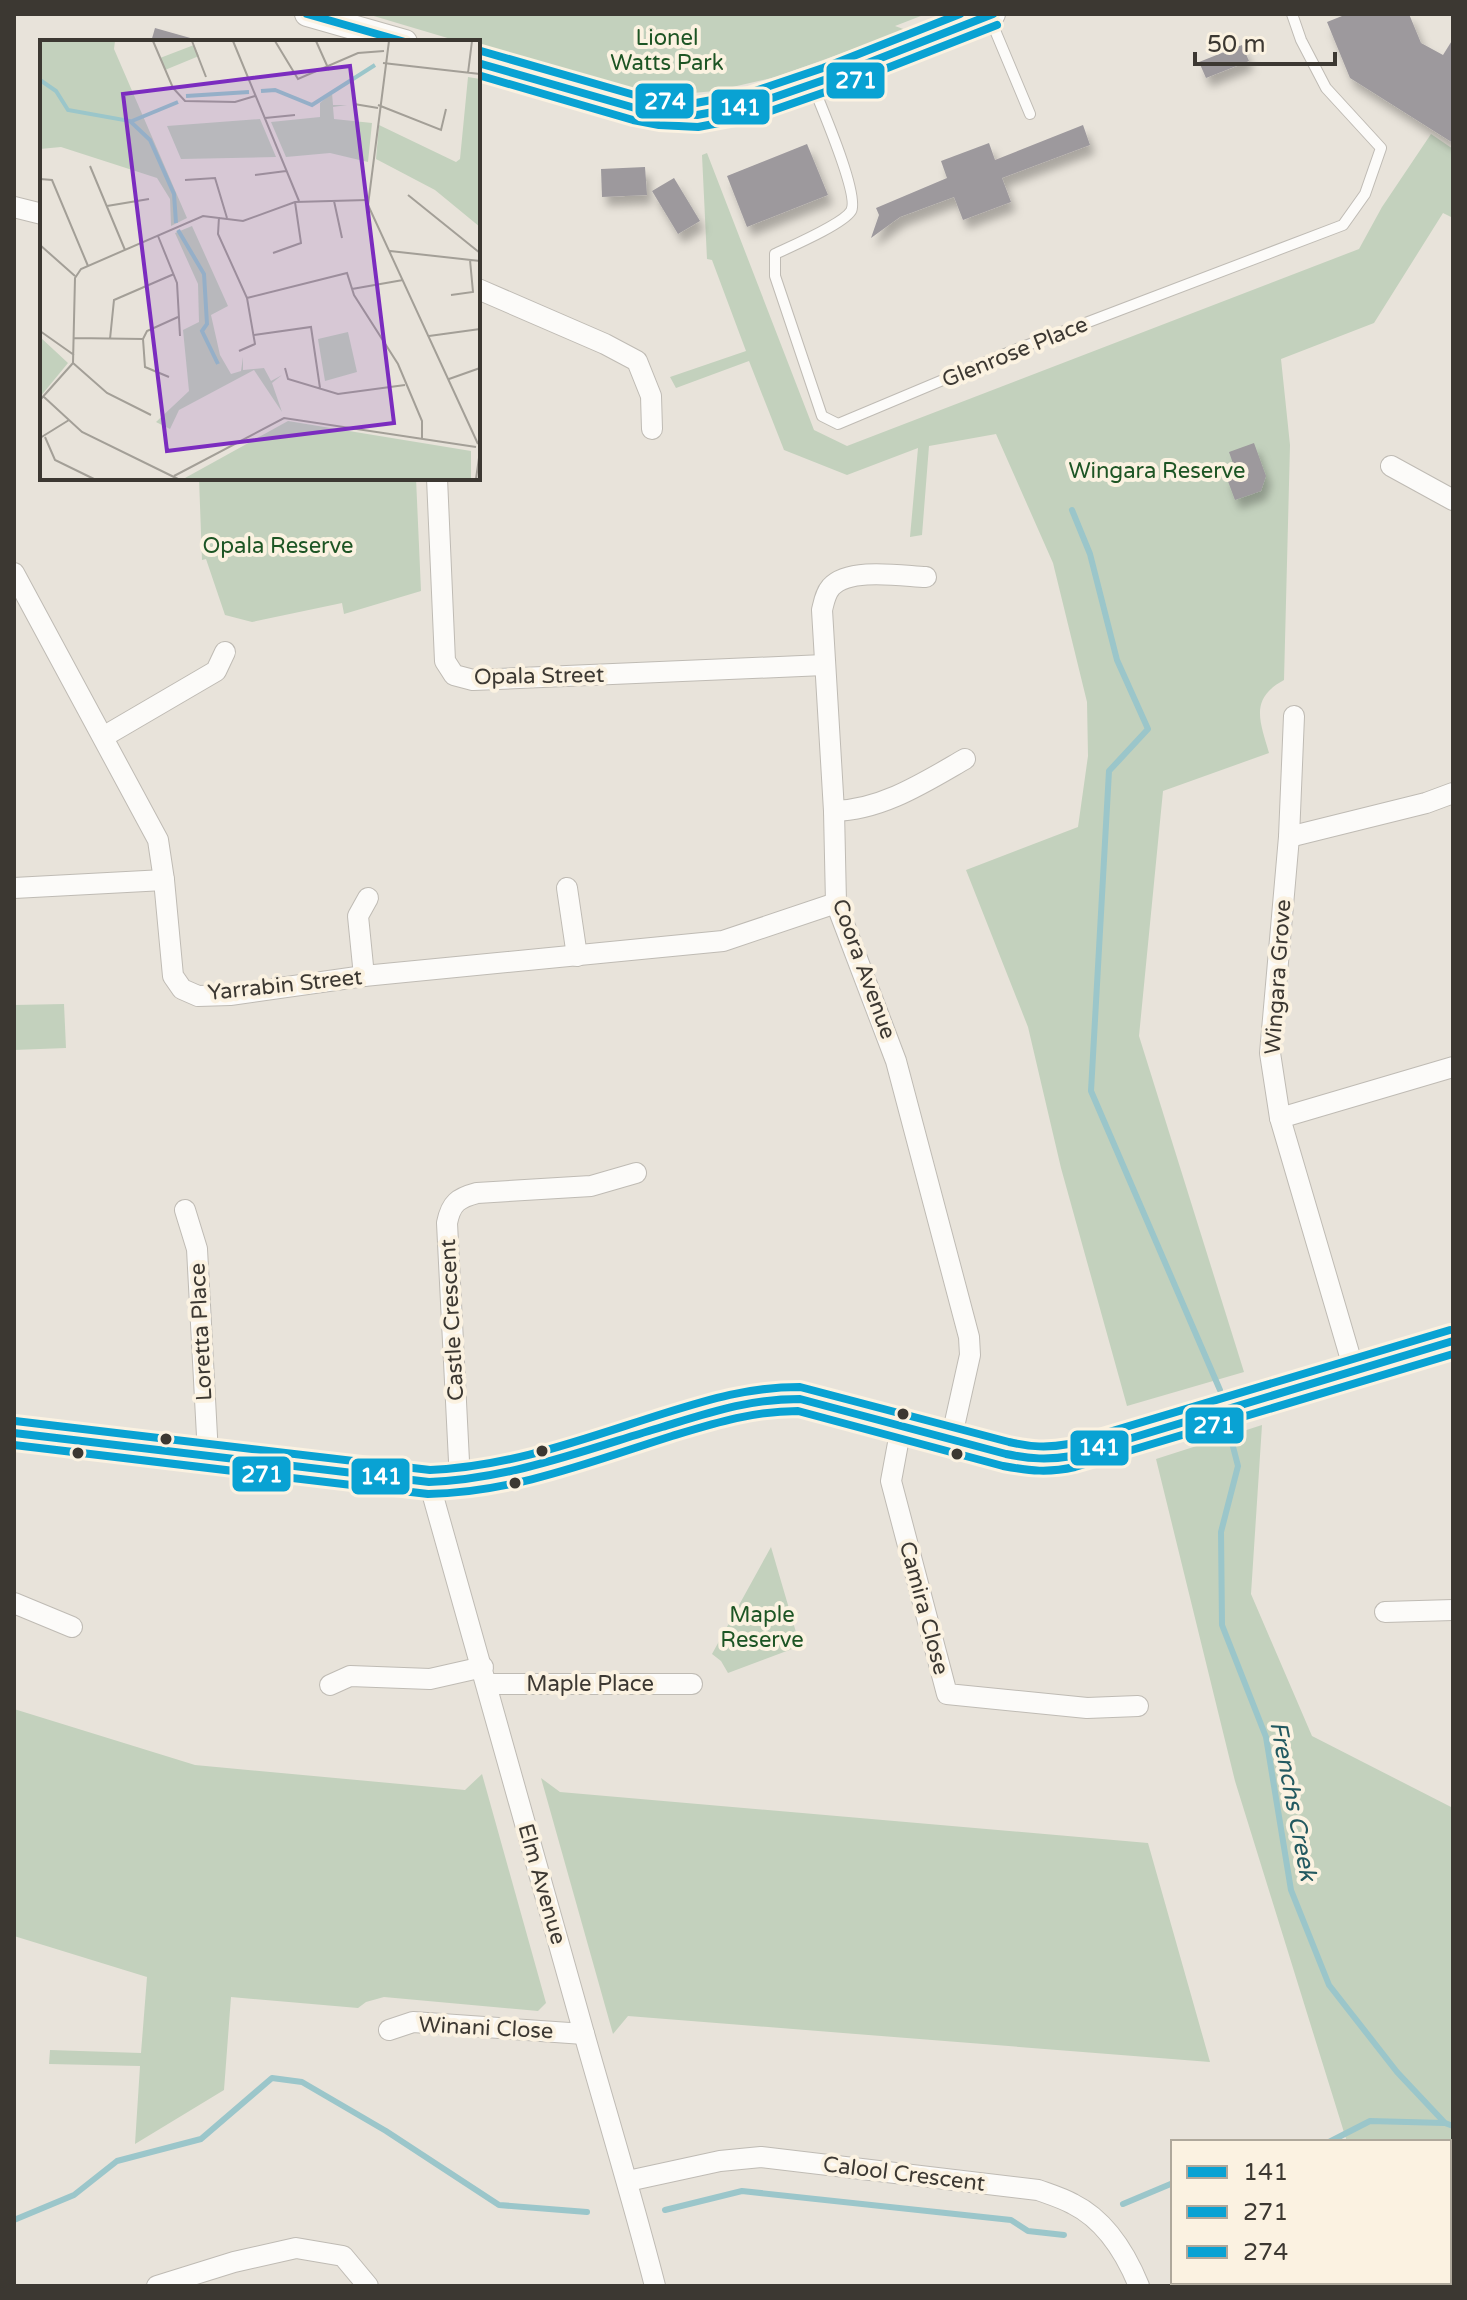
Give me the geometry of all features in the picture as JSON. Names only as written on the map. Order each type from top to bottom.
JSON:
[{"type":"street","points":[[307,14],[398,40]]},
{"type":"street","points":[[480,64],[635,108],[687,115],[752,105],[991,15]]},
{"type":"street","points":[[14,207],[40,214]]},
{"type":"street","points":[[480,290],[637,361],[651,396],[652,429]]},
{"type":"street","points":[[1391,466],[1453,500]]},
{"type":"street","name":"Opala Street","points":[[437,480],[445,661],[454,675],[473,680],[824,665]]},
{"type":"street","name":"Yarrabin Street","points":[[14,573],[158,840],[173,976],[182,989],[198,996],[230,995],[364,976],[723,941],[836,903]]},
{"type":"street","name":"Coora Avenue","points":[[926,577],[866,574],[845,579],[833,584],[825,595],[822,610],[836,903],[900,1072],[969,1337],[970,1355],[951,1440]]},
{"type":"street","points":[[103,737],[216,671],[225,652]]},
{"type":"street","name":"Wingara Grove","points":[[1294,716],[1289,837],[1270,1053],[1280,1118],[1354,1370]]},
{"type":"street","points":[[834,811],[852,811],[909,791],[965,759]]},
{"type":"street","points":[[1289,837],[1426,803],[1453,793]]},
{"type":"street","points":[[14,888],[164,880]]},
{"type":"street","points":[[567,888],[577,956]]},
{"type":"street","points":[[364,976],[358,916],[368,898]]},
{"type":"street","points":[[1280,1118],[1453,1067]]},
{"type":"street","name":"Castle Crescent","points":[[460,1481],[447,1223],[449,1210],[461,1197],[477,1193],[591,1186],[636,1173]]},
{"type":"street","name":"Loretta Place","points":[[185,1210],[197,1249],[208,1455]]},
{"type":"street","points":[[14,1433],[429,1482],[460,1481],[521,1470],[726,1407],[768,1399],[800,1399],[951,1440],[1035,1460],[1050,1460],[1097,1449],[1453,1341]]},
{"type":"street","name":"Camira Close","points":[[901,1427],[891,1481],[947,1694],[1087,1708],[1138,1706]]},
{"type":"street","name":"Elm Avenue","points":[[429,1482],[628,2181],[655,2286]]},
{"type":"street","points":[[14,1603],[72,1627]]},
{"type":"street","points":[[1385,1612],[1453,1610]]},
{"type":"street","name":"Maple Place","points":[[330,1685],[350,1676],[430,1679],[485,1676],[692,1684]]},
{"type":"street","name":"Winani Close","points":[[389,2030],[413,2022],[584,2034]]},
{"type":"street","name":"Calool Crescent","points":[[628,2181],[720,2161],[761,2157],[1038,2190],[1075,2205],[1107,2231],[1129,2263],[1139,2286]]},
{"type":"street","points":[[157,2286],[234,2262],[296,2248],[343,2256],[368,2286]]},
{"type":"lane","name":"Glenrose Place","points":[[812,84],[850,183],[854,202],[851,211],[839,221],[775,254],[775,276],[796,322],[822,416],[838,424],[1012,351],[1343,225],[1365,194],[1381,148],[1326,88],[1301,40],[1292,14]]},
{"type":"lane","points":[[991,15],[1030,114]]},
{"type":"green space","name":"Lionel Watts Park","points":[[367,14],[926,14],[895,26],[906,30],[776,77],[715,91],[670,95],[627,90],[480,48],[480,40],[454,40]]},
{"type":"green space","name":"Wingara Reserve","points":[[1431,134],[1453,149],[1453,218],[1443,213],[1374,323],[1281,359],[1290,445],[1284,680],[1266,695],[1260,712],[1269,753],[1163,791],[1139,1036],[1244,1372],[1127,1406],[1061,1168],[1028,1027],[966,870],[1078,827],[1088,756],[1087,702],[1053,563],[996,434],[929,446],[922,535],[910,537],[918,448],[847,475],[784,450],[749,361],[676,388],[670,377],[746,351],[712,260],[707,259],[702,155],[707,153],[814,430],[847,446],[1359,249],[1382,207]]},
{"type":"green space","name":"Opala Reserve","points":[[199,480],[416,480],[421,591],[344,614],[342,603],[252,622],[225,615],[206,559],[202,560]]},
{"type":"green space","points":[[64,1004],[66,1048],[14,1050],[14,1005]]},
{"type":"green space","points":[[1262,1425],[1251,1594],[1312,1736],[1453,1808],[1453,2286],[1392,2286],[1451,2284],[1451,2140],[1346,2140],[1235,1781],[1156,1459]]},
{"type":"green space","name":"Maple Reserve","points":[[771,1547],[800,1646],[728,1673],[712,1654]]},
{"type":"green space","points":[[14,1709],[195,1765],[465,1790],[482,1774],[546,2003],[538,2011],[384,1997],[366,2002],[358,2008],[231,1997],[224,2090],[135,2144],[140,2066],[49,2064],[50,2050],[141,2053],[147,1977],[14,1936]]},
{"type":"green space","points":[[541,1778],[560,1792],[1148,1843],[1210,2062],[628,2016],[613,2034]]},
{"type":"building","points":[[1347,14],[1409,14],[1421,43],[1443,55],[1453,39],[1453,143],[1350,78],[1327,22]]},
{"type":"building","points":[[155,28],[197,40],[152,40]]},
{"type":"building","points":[[1242,45],[1249,61],[1206,78],[1199,62]]},
{"type":"building","points":[[1083,125],[1090,145],[1002,178],[1011,202],[963,220],[954,197],[900,217],[871,238],[879,215],[876,208],[947,178],[941,161],[989,143],[995,160]]},
{"type":"building","points":[[807,144],[828,195],[747,227],[727,176]]},
{"type":"building","points":[[645,167],[647,195],[602,197],[601,169]]},
{"type":"building","points":[[674,178],[700,221],[678,234],[652,191]]},
{"type":"building","points":[[1254,443],[1266,476],[1261,491],[1235,500],[1226,476],[1236,472],[1229,452]]},
{"type":"waterway","points":[[1072,510],[1090,554],[1117,660],[1148,729],[1109,771],[1091,1091],[1220,1390]]},
{"type":"waterway","name":"Frenchs Creek","points":[[1231,1439],[1238,1466],[1221,1532],[1222,1625],[1266,1737],[1291,1890],[1329,1985],[1397,2072],[1445,2123],[1453,2126]]},
{"type":"waterway","points":[[14,2220],[74,2195],[117,2161],[201,2139],[272,2078],[302,2082],[386,2131],[499,2205],[587,2212]]},
{"type":"waterway","points":[[1333,2140],[1370,2121],[1444,2123]]},
{"type":"waterway","points":[[1123,2204],[1171,2184]]},
{"type":"waterway","points":[[665,2210],[742,2191],[1011,2220],[1028,2231],[1064,2235]]},
{"type":"transit line","name":"141","points":[[307,14],[398,40]]},
{"type":"transit line","name":"274","points":[[481,51],[638,96],[696,103],[749,93],[823,68],[960,14]]},
{"type":"transit line","name":"141","points":[[480,64],[635,108],[697,115],[752,105],[993,14]]},
{"type":"transit line","name":"271","points":[[480,76],[633,120],[698,127],[756,116],[997,25]]},
{"type":"transit line","name":"274","points":[[15,1421],[430,1470],[519,1457],[730,1395],[800,1387],[1009,1442],[1053,1446],[1069,1444],[1450,1330]]},
{"type":"transit line","name":"141","points":[[14,1433],[429,1482],[518,1469],[730,1407],[800,1399],[1006,1454],[1055,1458],[1072,1456],[1453,1341]]},
{"type":"transit line","name":"271","points":[[14,1445],[428,1494],[521,1482],[719,1422],[750,1415],[798,1411],[1003,1466],[1048,1471],[1075,1467],[1453,1354]]}]
